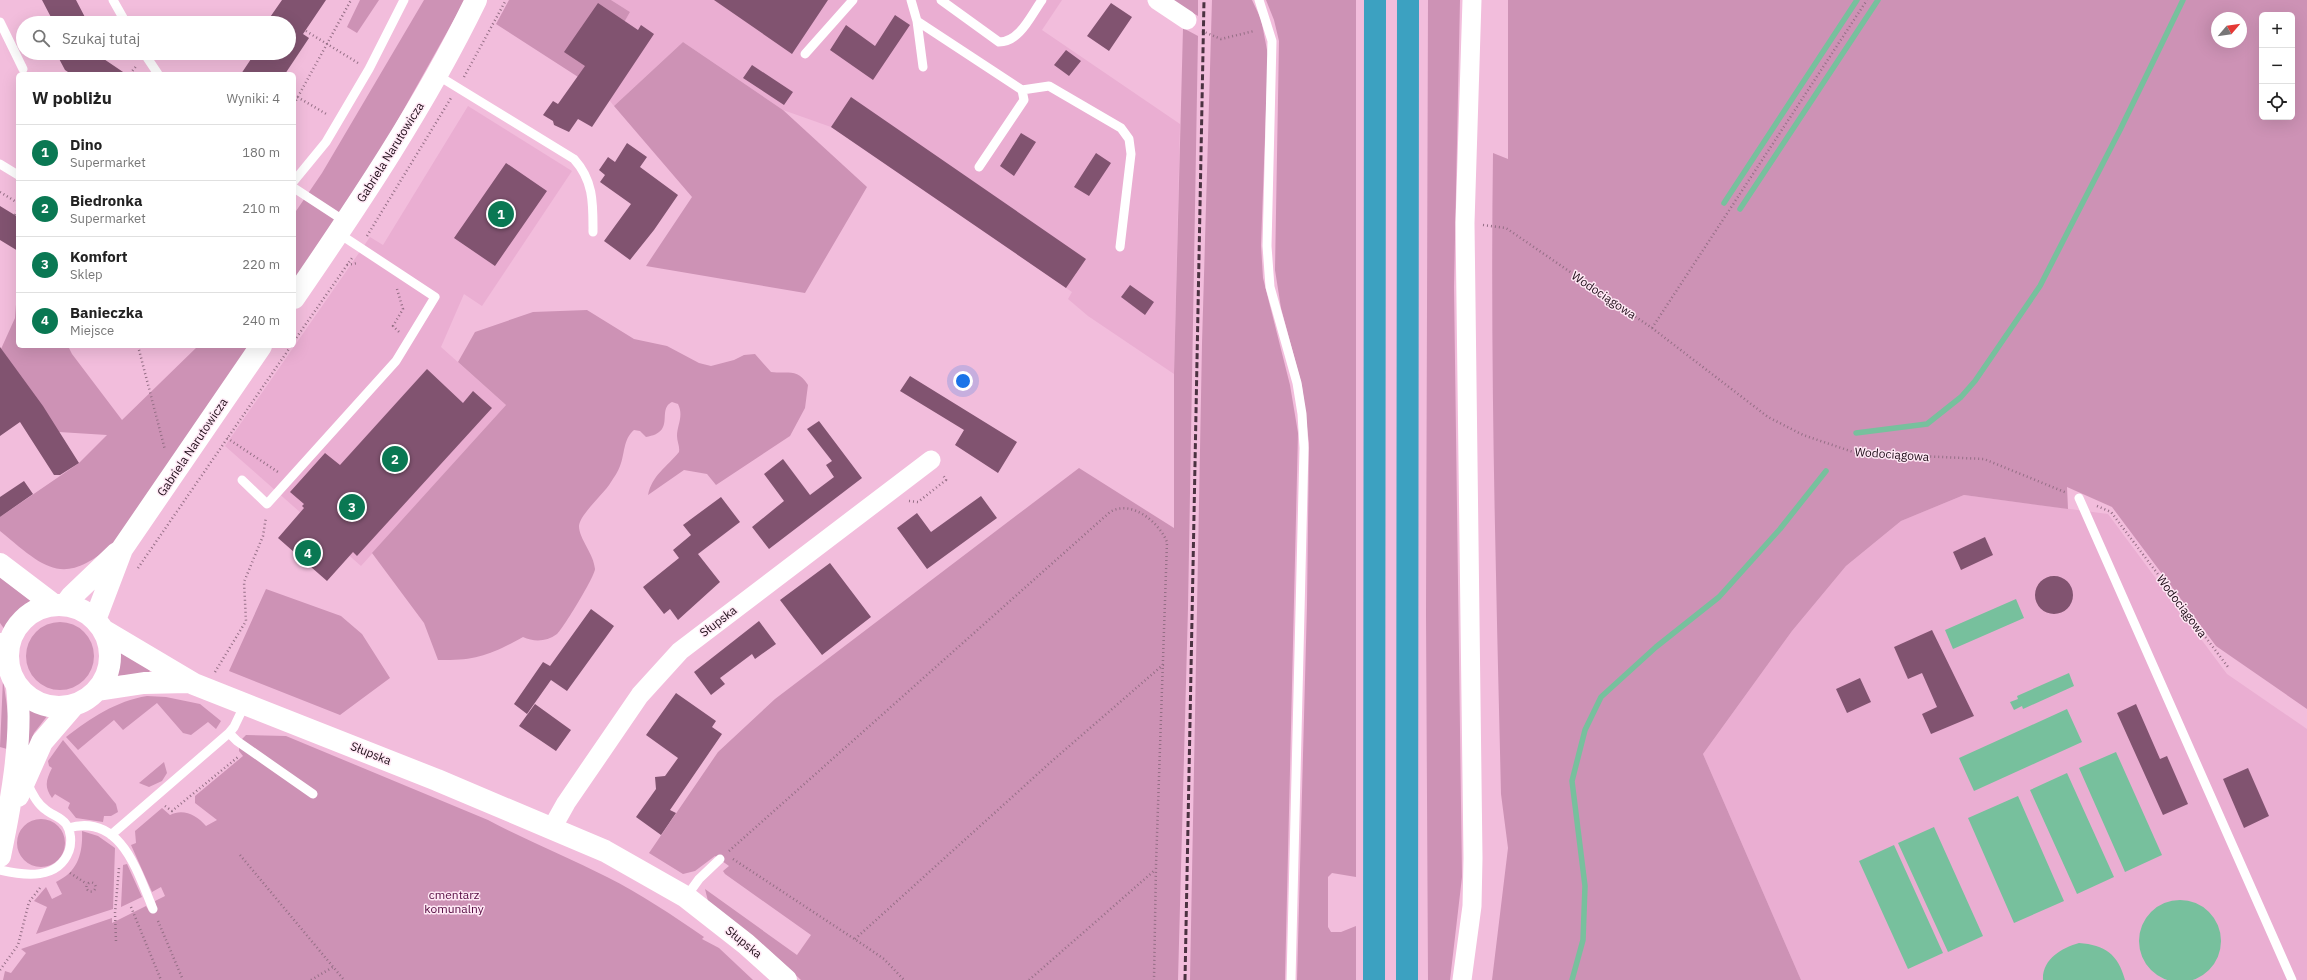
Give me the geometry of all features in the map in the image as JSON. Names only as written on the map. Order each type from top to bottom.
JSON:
[{"type":"highway","points":[[1374,980],[1375,0]]},
{"type":"highway","points":[[1407,980],[1408,0]]},
{"type":"main road","name":"Gabriela Narutowicza","points":[[296,295],[394,148],[437,75],[476,0]]},
{"type":"main road","name":"Gabriela Narutowicza","points":[[59,605],[71,596],[122,549],[260,348]]},
{"type":"main road","name":"Gabriela Narutowicza","points":[[99,625],[122,549]]},
{"type":"main road","points":[[0,564],[59,605]]},
{"type":"main road","points":[[0,856],[8,821],[16,758],[19,701],[17,686],[10,672],[4,650],[19,623],[40,608],[59,605],[82,610],[99,625],[109,644],[110,657],[108,673],[98,690],[90,697],[73,706],[60,708],[48,707],[34,701],[17,686]]},
{"type":"main road","name":"Słupska","points":[[99,625],[188,682],[245,703],[605,851],[686,897],[746,944],[786,980]]},
{"type":"main road","name":"Słupska","points":[[98,690],[144,683],[188,682]]},
{"type":"main road","points":[[8,821],[42,742],[73,706]]},
{"type":"street","points":[[1158,0],[1187,20]]},
{"type":"street","points":[[1462,980],[1472,906],[1474,858],[1465,223],[1472,0]]},
{"type":"street","name":"Słupska","points":[[552,828],[566,803],[640,695],[680,651],[931,460]]},
{"type":"lane","points":[[113,0],[122,16]]},
{"type":"lane","points":[[296,179],[326,142],[369,69],[404,0]]},
{"type":"lane","points":[[805,54],[853,0]]},
{"type":"lane","points":[[910,0],[917,21],[923,67]]},
{"type":"lane","points":[[941,0],[999,42],[1006,42],[1019,33],[1042,0]]},
{"type":"lane","points":[[1259,0],[1272,41],[1273,68],[1267,246],[1270,287],[1296,383],[1302,414],[1304,448],[1291,980]]},
{"type":"lane","points":[[917,21],[1022,90],[1049,86],[1121,128],[1129,139],[1131,154],[1120,247]]},
{"type":"lane","points":[[0,22],[16,55]]},
{"type":"lane","points":[[19,60],[23,69]]},
{"type":"lane","points":[[149,60],[157,72]]},
{"type":"lane","points":[[437,75],[574,159],[584,170],[590,182],[593,198],[593,232]]},
{"type":"lane","points":[[979,167],[1024,100],[1022,90]]},
{"type":"lane","points":[[0,164],[16,174]]},
{"type":"lane","points":[[242,480],[267,504],[396,361],[436,297],[360,247],[342,228],[296,190]]},
{"type":"lane","points":[[2078,498],[2292,980]]},
{"type":"lane","points":[[111,835],[229,733],[234,727],[245,703]]},
{"type":"lane","points":[[229,733],[237,741],[313,794]]},
{"type":"lane","points":[[0,870],[32,876],[54,870],[63,862],[70,846],[68,828],[60,819],[40,805],[25,780]]},
{"type":"lane","points":[[68,828],[91,826],[111,835],[124,847],[153,909]]},
{"type":"lane","points":[[686,897],[699,879],[723,857]]},
{"type":"path","points":[[296,102],[352,0]]},
{"type":"path","points":[[296,338],[360,247],[458,88],[506,0]]},
{"type":"path","points":[[1652,328],[1867,0]]},
{"type":"path","points":[[1187,20],[1203,32],[1221,39],[1268,27]]},
{"type":"path","points":[[306,31],[328,46],[369,69]]},
{"type":"path","points":[[131,72],[138,63]]},
{"type":"path","points":[[296,96],[338,121]]},
{"type":"path","points":[[0,192],[16,202]]},
{"type":"path","name":"Wodociągowa","points":[[1465,223],[1506,228],[1652,328],[1768,417],[1803,435],[1856,453],[1984,459],[2111,512],[2228,667]]},
{"type":"path","points":[[347,265],[360,263]]},
{"type":"path","points":[[395,287],[401,299],[402,309],[393,326],[409,340]]},
{"type":"path","points":[[139,348],[166,454]]},
{"type":"path","points":[[134,574],[290,348]]},
{"type":"path","points":[[227,438],[280,473],[288,480]]},
{"type":"path","points":[[903,500],[918,502],[946,480],[931,460]]},
{"type":"path","points":[[213,676],[246,621],[244,582],[263,536],[267,504]]},
{"type":"path","points":[[723,857],[1052,562],[1117,508],[1131,508],[1141,514],[1160,530],[1167,542],[1156,870],[1154,980]]},
{"type":"path","points":[[855,939],[1052,760],[1164,664]]},
{"type":"path","points":[[162,804],[172,811],[240,756],[235,746],[237,741]]},
{"type":"path","points":[[116,941],[115,913],[120,855],[124,847]]},
{"type":"path","points":[[240,855],[344,980]]},
{"type":"path","points":[[733,858],[884,959],[904,980]]},
{"type":"path","points":[[1029,980],[1156,870]]},
{"type":"path","points":[[66,871],[87,884]]},
{"type":"path","points":[[131,907],[161,980]]},
{"type":"path","points":[[153,909],[183,980]]},
{"type":"path","points":[[311,980],[333,967]]},
{"type":"shaded area","points":[[611,0],[1062,0],[1042,30],[1180,124],[1174,374],[1088,316],[1068,299],[1072,292],[831,127],[783,110],[683,42],[614,106],[606,96],[589,84],[630,12]]},
{"type":"shaded area","points":[[468,106],[572,171],[482,306],[464,294],[441,347],[506,405],[361,566],[225,446],[293,348],[296,348],[296,344],[370,237],[383,245]]},
{"type":"shaded area","points":[[1964,495],[2108,514],[2227,674],[2307,729],[2307,980],[1801,980],[1703,754],[1792,631],[1846,566],[1901,521]]},
{"type":"shaded area","points":[[2016,599],[2024,618],[1953,649],[1945,630]]},
{"type":"shaded area","points":[[2069,673],[2074,686],[2023,709],[2022,706],[2014,710],[2010,702],[2018,699],[2017,696]]},
{"type":"shaded area","points":[[2067,709],[2082,742],[1974,791],[1959,758]]},
{"type":"shaded area","points":[[2116,752],[2162,855],[2125,872],[2079,768]]},
{"type":"shaded area","points":[[2067,773],[2114,877],[2077,894],[2030,790]]},
{"type":"shaded area","points":[[2018,796],[2064,901],[2014,923],[1968,818]]},
{"type":"shaded area","points":[[1934,827],[1983,936],[1948,952],[1898,843]]},
{"type":"shaded area","points":[[1894,845],[1943,953],[1908,969],[1859,861]]},
{"type":"shaded area","points":[[2180,900],[2196,903],[2209,912],[2214,918],[2220,933],[2221,941],[2218,957],[2209,970],[2196,979],[2188,981],[2172,981],[2164,979],[2151,970],[2142,957],[2139,941],[2142,925],[2151,912],[2164,903]]},
{"type":"shaded area","points":[[2079,943],[2096,946],[2109,952],[2119,964],[2125,980],[2043,980],[2049,960],[2060,951]]},
{"type":"green space","points":[[360,0],[379,0],[357,33],[347,27]]},
{"type":"green space","points":[[424,0],[465,0],[385,143],[296,278],[296,211],[322,173]]},
{"type":"green space","points":[[509,0],[611,0],[630,12],[589,84],[496,24]]},
{"type":"green space","points":[[1171,0],[1198,0],[1198,16]]},
{"type":"green space","points":[[1212,0],[1252,0],[1261,19],[1268,55],[1261,245],[1263,278],[1290,385],[1298,433],[1285,980],[1190,980],[1202,344]]},
{"type":"green space","points":[[1266,0],[1356,0],[1356,877],[1332,873],[1328,877],[1328,927],[1331,932],[1341,932],[1356,926],[1356,980],[1297,980],[1307,605],[1309,443],[1302,386],[1281,308],[1275,270],[1279,41],[1274,20]]},
{"type":"green space","points":[[1428,0],[1460,0],[1454,287],[1462,877],[1450,980],[1428,980],[1426,614]]},
{"type":"green space","points":[[1508,0],[2307,0],[2307,709],[2216,646],[2112,507],[2067,487],[2068,509],[1964,495],[1901,521],[1846,566],[1792,631],[1703,754],[1801,980],[1492,980],[1508,848],[1501,794],[1495,554],[1492,313],[1493,153],[1508,159]]},
{"type":"green space","points":[[1183,28],[1198,36],[1188,608],[1178,980],[801,980],[757,939],[708,901],[705,889],[797,955],[811,935],[725,874],[723,871],[729,866],[715,856],[695,871],[683,874],[649,853],[718,752],[775,699],[1079,468],[1174,528],[1174,374]]},
{"type":"green space","points":[[683,42],[783,110],[867,187],[805,293],[646,266],[692,197],[614,106]]},
{"type":"green space","points":[[16,304],[16,348],[69,348],[122,420],[196,348],[248,348],[114,543],[96,557],[81,565],[68,569],[55,568],[30,555],[0,531],[0,517],[79,463],[107,435],[59,432],[1,349],[15,318]]},
{"type":"green space","points":[[587,310],[634,339],[667,346],[699,363],[711,366],[734,360],[744,355],[755,354],[771,372],[792,373],[800,376],[804,380],[808,385],[805,408],[790,436],[716,485],[707,474],[684,470],[648,495],[656,477],[679,452],[677,432],[680,408],[678,404],[672,402],[666,410],[664,426],[661,431],[646,437],[640,431],[634,430],[630,434],[617,472],[608,487],[580,521],[579,526],[581,536],[594,563],[594,574],[557,634],[544,640],[531,640],[523,637],[492,652],[473,658],[438,660],[424,623],[372,553],[506,405],[458,362],[475,332],[533,312]]},
{"type":"green space","points":[[0,577],[31,601],[13,617],[5,630],[0,623]]},
{"type":"green space","points":[[266,589],[341,616],[362,634],[390,678],[340,715],[229,671]]},
{"type":"green space","points":[[60,622],[73,625],[84,632],[91,643],[94,656],[91,669],[84,680],[73,687],[60,690],[47,687],[36,680],[29,669],[26,656],[29,643],[36,632],[47,625]]},
{"type":"green space","points":[[120,650],[150,670],[149,673],[116,676]]},
{"type":"green space","points":[[3,679],[9,720],[7,749],[0,747]]},
{"type":"green space","points":[[147,696],[166,697],[200,704],[221,721],[216,729],[208,722],[191,735],[183,733],[157,703],[123,730],[114,720],[78,750],[66,737],[104,711],[136,698]]},
{"type":"green space","points":[[28,707],[48,715],[34,733],[27,754]]},
{"type":"green space","name":"cmentarz komunalny","points":[[246,735],[286,736],[488,820],[592,870],[644,898],[704,937],[702,939],[719,948],[753,980],[3,980],[5,971],[11,973],[26,953],[21,949],[112,918],[112,923],[146,906],[149,911],[156,907],[155,901],[165,896],[161,887],[152,892],[131,845],[136,843],[135,831],[162,808],[170,815],[180,812],[190,814],[206,826],[217,820],[195,803],[195,796],[243,756],[239,751],[239,742]]},
{"type":"green space","points":[[63,740],[116,804],[118,812],[111,816],[104,816],[103,822],[76,818],[68,808],[70,803],[55,794],[52,798],[49,794],[47,783],[48,776],[52,768],[49,766],[48,761]]},
{"type":"green space","points":[[164,762],[167,773],[162,781],[149,787],[139,783]]},
{"type":"green space","points":[[36,819],[46,819],[55,823],[61,829],[64,834],[64,852],[55,863],[46,867],[36,867],[27,863],[21,857],[17,848],[17,838],[21,829],[27,823]]},
{"type":"green space","points":[[82,831],[98,836],[115,848],[113,909],[36,934],[47,907],[34,901],[46,887],[52,899],[62,894],[56,882],[69,873],[78,861]]},
{"type":"green space","points":[[127,864],[142,897],[121,907],[123,865]]},
{"type":"building","points":[[42,0],[76,0],[84,16],[50,16]]},
{"type":"building","points":[[282,0],[326,0],[303,34],[309,38],[296,58],[296,16],[271,16]]},
{"type":"building","points":[[714,0],[828,0],[792,54]]},
{"type":"building","points":[[598,3],[638,30],[641,25],[654,34],[592,127],[578,119],[569,132],[554,125],[553,121],[543,115],[553,101],[558,104],[585,66],[564,52]]},
{"type":"building","points":[[1111,3],[1132,17],[1109,51],[1087,36]]},
{"type":"building","points":[[895,15],[910,25],[873,80],[830,50],[846,25],[875,46]]},
{"type":"building","points":[[1066,50],[1081,61],[1069,76],[1054,65]]},
{"type":"building","points":[[60,60],[105,60],[123,72],[68,72],[65,70]]},
{"type":"building","points":[[250,60],[294,60],[286,72],[242,72]]},
{"type":"building","points":[[752,65],[793,92],[784,105],[743,78]]},
{"type":"building","points":[[851,97],[1086,259],[1066,288],[831,127]]},
{"type":"building","points":[[1021,133],[1036,142],[1014,176],[1000,166]]},
{"type":"building","points":[[627,143],[647,157],[640,167],[678,195],[654,230],[630,260],[604,241],[631,204],[600,182],[605,175],[599,170],[608,157],[615,162]]},
{"type":"building","points":[[1096,153],[1111,163],[1089,196],[1074,187]]},
{"type":"building","points":[[506,163],[547,191],[495,266],[454,238]]},
{"type":"building","points":[[0,206],[16,216],[16,250],[0,240]]},
{"type":"building","points":[[1130,285],[1154,302],[1145,315],[1121,297]]},
{"type":"building","points":[[0,347],[43,406],[79,463],[60,475],[54,475],[20,422],[0,436]]},
{"type":"building","points":[[427,369],[463,403],[473,391],[492,408],[357,556],[353,552],[327,581],[278,538],[304,508],[302,506],[304,504],[290,492],[325,453],[340,465]]},
{"type":"building","points":[[910,376],[1017,442],[998,473],[955,445],[964,430],[900,391]]},
{"type":"building","points":[[819,421],[862,478],[769,549],[752,527],[784,501],[764,474],[783,459],[810,495],[834,477],[826,465],[832,461],[807,429]]},
{"type":"building","points":[[24,481],[33,494],[0,517],[0,497]]},
{"type":"building","points":[[981,496],[997,518],[927,569],[897,528],[917,513],[931,532]]},
{"type":"building","points":[[721,497],[740,522],[698,554],[720,582],[678,620],[670,609],[664,614],[643,587],[679,558],[673,550],[691,535],[683,525]]},
{"type":"building","points":[[1985,537],[1993,555],[1961,570],[1953,552]]},
{"type":"building","points":[[830,563],[871,617],[822,655],[780,600]]},
{"type":"building","points":[[2050,576],[2058,576],[2070,585],[2073,595],[2070,605],[2064,611],[2058,614],[2050,614],[2038,605],[2035,599],[2035,591],[2044,579]]},
{"type":"building","points":[[591,609],[614,626],[567,691],[551,680],[527,714],[514,704],[543,662],[550,666]]},
{"type":"building","points":[[759,621],[776,644],[755,659],[752,654],[720,678],[725,684],[711,695],[694,672]]},
{"type":"building","points":[[1932,630],[1974,716],[1931,734],[1922,714],[1937,707],[1922,673],[1908,679],[1894,647]]},
{"type":"building","points":[[1860,678],[1871,702],[1847,713],[1836,689]]},
{"type":"building","points":[[676,693],[716,721],[712,727],[722,734],[670,810],[676,813],[661,835],[636,817],[656,789],[655,777],[665,776],[678,758],[646,735]]},
{"type":"building","points":[[535,704],[571,730],[556,751],[519,726]]},
{"type":"building","points":[[2136,704],[2160,759],[2167,756],[2188,804],[2163,815],[2117,713]]},
{"type":"building","points":[[2248,768],[2269,816],[2244,828],[2223,779]]},
{"type":"waterway","points":[[1724,203],[1857,0]]},
{"type":"waterway","points":[[1740,209],[1878,0]]},
{"type":"waterway","points":[[1856,433],[1927,424],[1961,397],[1975,381],[2040,286],[2120,130],[2183,0]]},
{"type":"waterway","points":[[1572,980],[1583,940],[1585,886],[1572,781],[1585,730],[1601,697],[1656,647],[1719,597],[1780,529],[1826,471]]},
{"type":"railway","points":[[1185,980],[1204,0]]},
{"type":"place","name":"Dino","points":[[501,214]]},
{"type":"place","name":"Biedronka","points":[[395,459]]},
{"type":"place","name":"Komfort","points":[[352,507]]},
{"type":"place","name":"Banieczka","points":[[308,553]]}]
